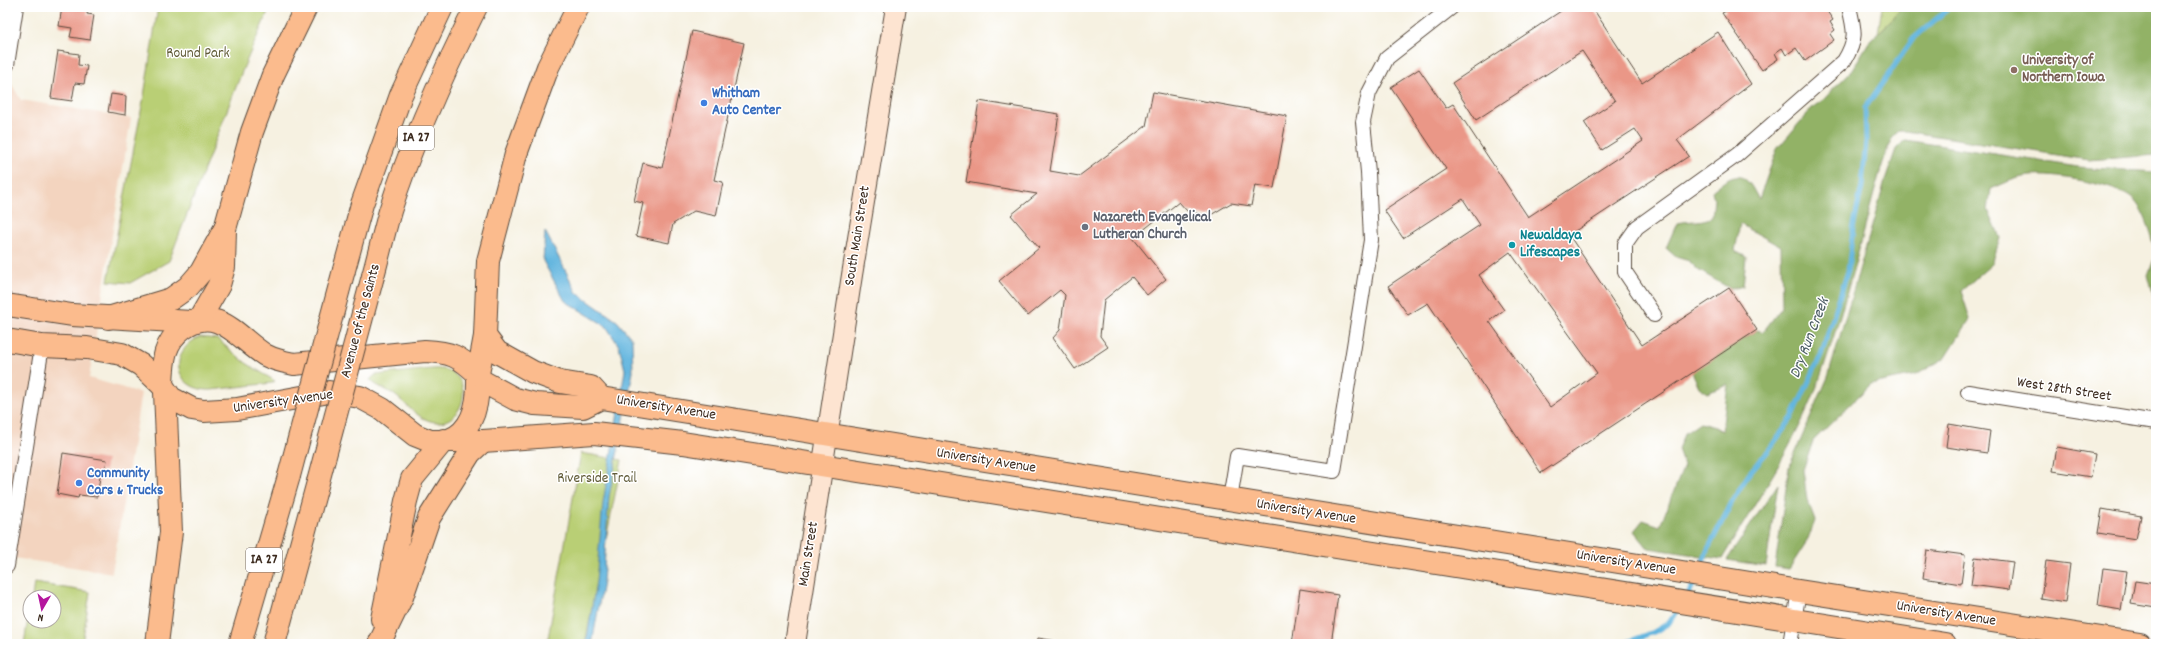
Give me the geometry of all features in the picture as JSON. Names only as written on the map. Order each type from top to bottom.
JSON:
[{"type":"main road","points":[[108,318],[171,299],[188,287],[201,272],[225,229],[252,132],[273,75],[306,7]]},
{"type":"main road","name":"Avenue of the Saints","points":[[240,644],[289,476],[362,204],[401,95],[442,7]]},
{"type":"main road","name":"Avenue of the Saints","points":[[274,644],[390,212],[412,149],[454,51],[476,7]]},
{"type":"main road","points":[[376,644],[394,567],[406,500],[412,479],[447,440],[460,436],[475,411],[479,392],[478,377],[485,336],[488,261],[516,154],[548,66],[578,7]]},
{"type":"main road","points":[[157,644],[171,532],[162,360],[166,348],[175,334],[195,321],[219,284],[224,267],[225,229]]},
{"type":"main road","name":"University Avenue","points":[[7,305],[72,315],[108,318],[195,321],[216,320],[228,325],[265,355],[280,362],[294,364],[425,351],[447,352],[462,359],[478,377],[516,399],[535,404],[583,407],[602,398],[1799,591],[2052,637],[2140,644]]},
{"type":"main road","points":[[485,336],[497,352],[532,372],[560,382],[591,387],[602,398]]},
{"type":"main road","name":"University Avenue","points":[[7,340],[42,346],[87,348],[122,354],[141,365],[182,405],[204,411],[237,409],[329,392],[360,397],[382,409],[415,435],[430,441],[483,441],[594,433],[632,437],[822,464],[1719,609],[1945,644]]},
{"type":"main road","points":[[379,644],[402,597],[429,518],[470,453],[483,441]]},
{"type":"street","points":[[7,65],[16,7]]},
{"type":"street","name":"South Main Street","points":[[822,464],[896,7]]},
{"type":"street","points":[[1230,499],[1237,456],[1334,471],[1370,246],[1368,172],[1363,122],[1370,93],[1387,58],[1452,7]]},
{"type":"street","points":[[1654,315],[1625,272],[1625,244],[1637,226],[1737,155],[1844,61],[1853,46],[1854,31],[1849,7]]},
{"type":"street","points":[[7,566],[42,346]]},
{"type":"street","name":"West 28th Street","points":[[1968,392],[2156,422]]},
{"type":"street","name":"Main Street","points":[[795,644],[822,464]]},
{"type":"street","points":[[1790,644],[1799,591]]},
{"type":"shaded area","points":[[7,76],[21,100],[131,118],[89,378],[141,393],[112,573],[7,557]]},
{"type":"green space","name":"Round Park","points":[[158,7],[270,7],[243,69],[169,261],[130,283],[108,281],[144,96]]},
{"type":"green space","points":[[1882,7],[1901,7],[1892,20],[1878,33]]},
{"type":"green space","points":[[1901,7],[2156,7],[2156,155],[2089,160],[1899,131],[1892,137],[1883,162],[1828,356],[1813,397],[1777,468],[1722,559],[1648,548],[1634,531],[1643,520],[1660,526],[1684,466],[1678,449],[1684,434],[1700,423],[1715,427],[1722,431],[1728,385],[1707,393],[1699,387],[1692,372],[1757,330],[1763,332],[1782,307],[1781,247],[1740,224],[1735,251],[1746,257],[1743,286],[1731,289],[1698,270],[1689,261],[1676,257],[1666,248],[1677,223],[1703,220],[1712,217],[1714,199],[1712,191],[1725,181],[1734,177],[1744,178],[1759,199],[1777,149],[1813,107],[1823,100],[1852,70],[1869,42],[1892,20]]},
{"type":"green space","points":[[1905,140],[2078,167],[2156,172],[2156,251],[2147,222],[2135,201],[2121,192],[2108,187],[2062,177],[2033,176],[2019,178],[1991,189],[1988,210],[2000,238],[1992,264],[1961,291],[1970,319],[1945,358],[1916,375],[1871,384],[1813,441],[1803,470],[1807,500],[1815,521],[1807,541],[1789,569],[1775,567],[1789,467],[1828,377],[1886,178],[1896,149]]},
{"type":"green space","points":[[2156,254],[2156,299],[2154,298],[2148,275]]},
{"type":"green space","points":[[200,337],[217,339],[246,363],[275,381],[272,383],[211,390],[199,389],[189,384],[179,369],[179,360],[189,343]]},
{"type":"green space","points":[[432,369],[448,370],[458,377],[463,388],[463,399],[458,410],[450,418],[439,422],[421,417],[396,396],[370,380],[375,375]]},
{"type":"green space","name":"Riverside Trail","points":[[581,453],[622,460],[585,644],[547,644]]},
{"type":"green space","points":[[1778,484],[1766,566],[1727,560]]},
{"type":"green space","points":[[34,583],[90,592],[82,644],[24,644],[26,629],[62,629],[62,589],[33,589]]},
{"type":"water","points":[[545,231],[577,293],[617,321],[632,339],[633,372],[609,497],[603,582],[592,644],[586,644],[596,581],[603,503],[625,370],[619,346],[606,326],[565,301],[543,261]]},
{"type":"building","points":[[62,7],[88,7],[87,14],[94,15],[90,40],[70,37],[72,28],[59,26]]},
{"type":"building","name":"Newaldaya Lifescapes","points":[[1567,7],[1592,7],[1642,83],[1718,32],[1751,84],[1677,140],[1689,156],[1569,235],[1642,345],[1729,288],[1757,330],[1541,473],[1428,303],[1408,315],[1388,286],[1480,225],[1463,199],[1403,238],[1384,210],[1446,169],[1391,87],[1419,69],[1446,108],[1453,104],[1528,217],[1643,141],[1635,129],[1602,150],[1584,122],[1615,101],[1582,51],[1476,120],[1452,83]],"holes":[[[1510,252],[1597,373],[1550,407],[1489,321],[1504,310],[1479,275]]]},
{"type":"building","points":[[1723,7],[1824,7],[1833,20],[1830,22],[1835,30],[1830,34],[1834,40],[1805,61],[1796,48],[1786,55],[1782,48],[1775,53],[1778,59],[1762,70],[1722,13],[1726,11]]},
{"type":"building","name":"Whitham Auto Center","points":[[692,31],[744,43],[714,180],[723,182],[716,216],[694,211],[673,224],[669,243],[636,236],[643,203],[634,201],[643,163],[662,168]]},
{"type":"building","points":[[58,51],[79,54],[78,65],[87,66],[84,84],[75,83],[72,101],[51,98]]},
{"type":"building","name":"Nazareth Evangelical Lutheran Church","points":[[1153,92],[1287,116],[1274,188],[1255,185],[1251,206],[1231,203],[1209,216],[1187,211],[1179,202],[1133,238],[1166,279],[1147,295],[1132,277],[1104,300],[1100,336],[1108,347],[1075,369],[1053,338],[1060,330],[1065,295],[1060,290],[1028,316],[999,281],[1039,248],[1011,215],[1037,194],[966,182],[979,101],[1059,114],[1050,171],[1079,176],[1146,126]]},
{"type":"building","points":[[111,94],[126,96],[125,115],[108,112]]},
{"type":"building","points":[[1949,424],[1990,431],[1987,453],[1946,447]]},
{"type":"building","points":[[2057,447],[2095,454],[2091,477],[2053,471]]},
{"type":"building","name":"Community Cars & Trucks","points":[[63,453],[107,460],[105,471],[101,470],[97,497],[79,495],[78,498],[57,494]]},
{"type":"building","points":[[2102,509],[2141,516],[2136,539],[2098,533]]},
{"type":"building","points":[[1927,550],[1965,555],[1961,584],[1923,578]]},
{"type":"building","points":[[1975,557],[2013,562],[2009,590],[1971,585]]},
{"type":"building","points":[[2046,561],[2070,564],[2065,603],[2041,599]]},
{"type":"building","points":[[2103,568],[2127,571],[2121,610],[2098,606]]},
{"type":"building","points":[[2135,581],[2156,584],[2156,608],[2131,604]]},
{"type":"building","points":[[1300,589],[1338,595],[1331,644],[1292,644]]},
{"type":"building","points":[[1038,638],[1070,643],[1070,644],[1037,644]]},
{"type":"waterway","name":"Dry Run Creek","points":[[1699,571],[1707,551],[1734,498],[1750,472],[1768,451],[1792,418],[1821,355],[1848,271],[1853,229],[1862,186],[1866,141],[1865,108],[1913,39],[1950,7]]},
{"type":"waterway","name":"Dry Run Creek","points":[[1686,598],[1696,580]]},
{"type":"waterway","name":"Dry Run Creek","points":[[1622,644],[1654,632],[1669,623],[1679,607]]},
{"type":"place","name":"University of Northern Iowa","points":[[2014,70]]},
{"type":"place","name":"Whitham Auto Center","points":[[704,103]]},
{"type":"place","name":"Nazareth Evangelical Lutheran Church","points":[[1085,227]]},
{"type":"place","name":"Newaldaya Lifescapes","points":[[1512,245]]},
{"type":"place","name":"Community Cars & Trucks","points":[[79,483]]}]
